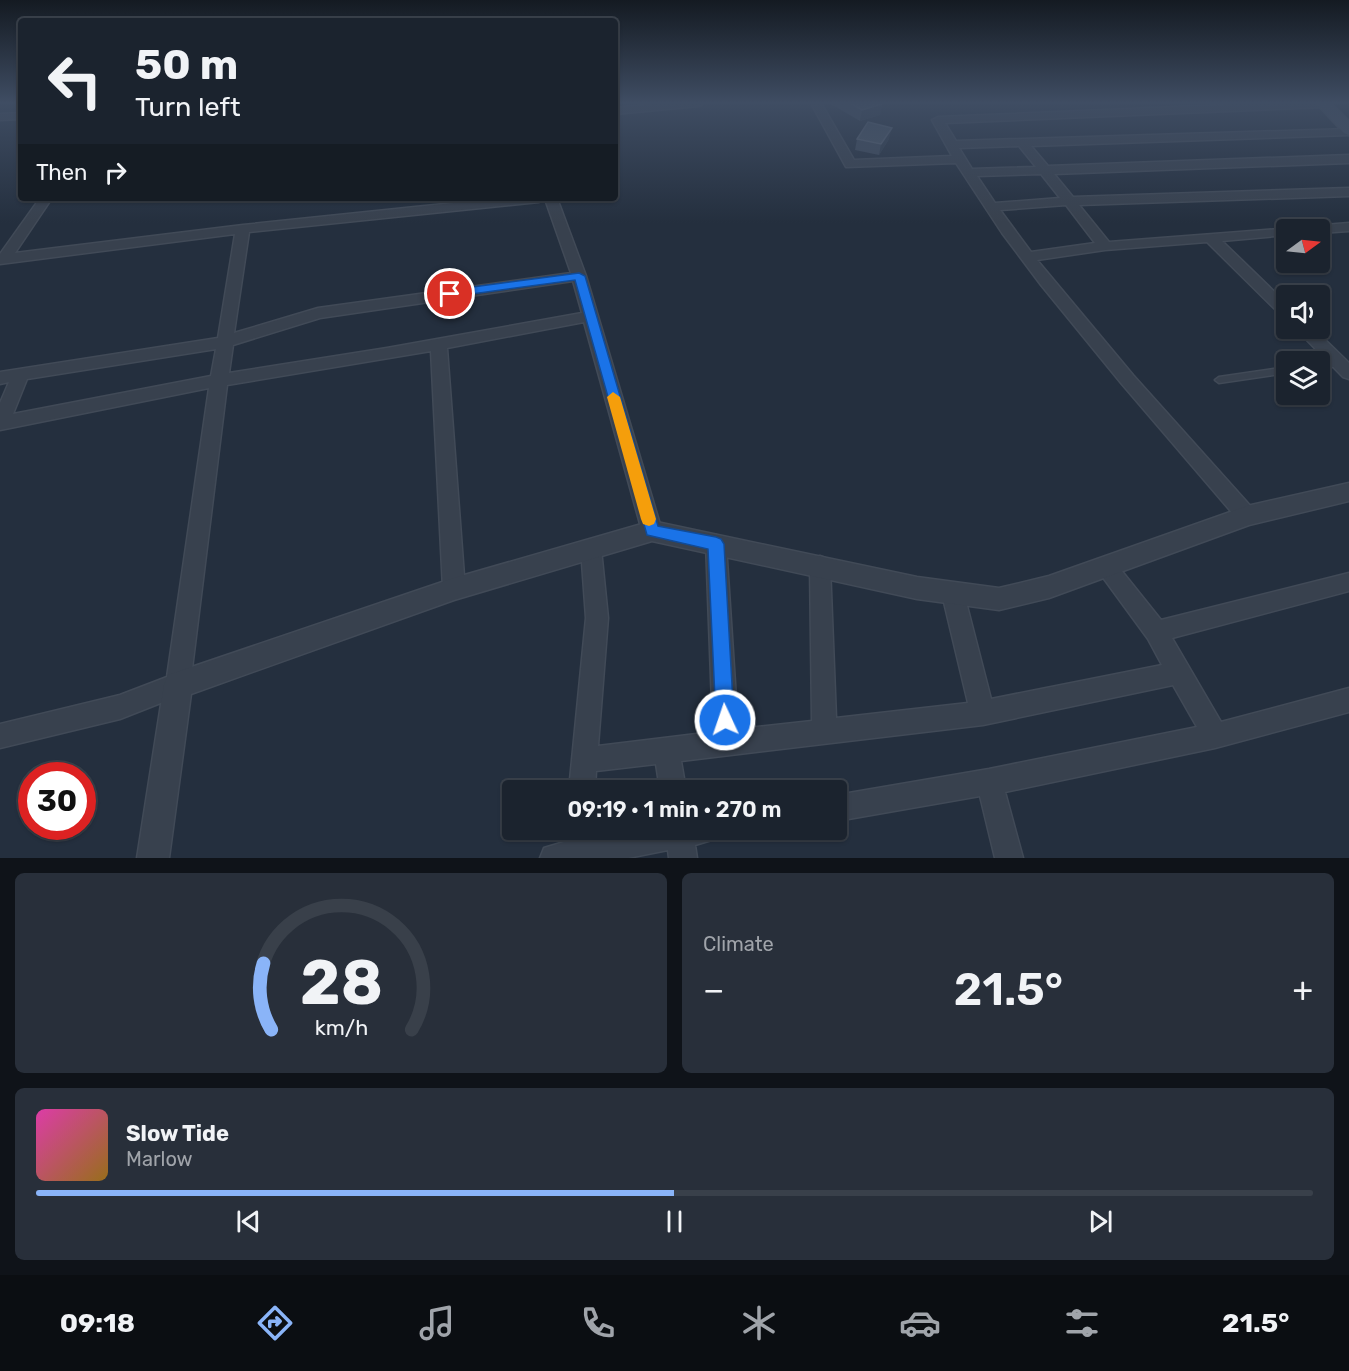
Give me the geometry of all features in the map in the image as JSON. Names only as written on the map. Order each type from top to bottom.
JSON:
[{"type":"street","points":[[838,143],[850,164],[1023,143]]},
{"type":"street","points":[[950,143],[991,207],[1027,257],[1151,408],[1247,516]]},
{"type":"street","points":[[1023,143],[1105,246]]},
{"type":"street","points":[[969,173],[1349,159]]},
{"type":"street","points":[[991,207],[1068,201],[1349,192]]},
{"type":"street","points":[[2,259],[44,201]]},
{"type":"street","points":[[2,259],[510,201]]},
{"type":"street","points":[[552,201],[579,276],[652,531]]},
{"type":"street","points":[[1330,229],[1349,227]]},
{"type":"street","points":[[153,858],[224,342],[243,230]]},
{"type":"street","points":[[1027,257],[1105,246],[1276,232]]},
{"type":"street","points":[[1210,237],[1276,302]]},
{"type":"street","points":[[0,378],[224,342],[318,313],[579,276]]},
{"type":"street","points":[[0,423],[219,380],[439,344],[590,316]]},
{"type":"street","points":[[1314,339],[1344,368]]},
{"type":"street","points":[[439,344],[454,589]]},
{"type":"street","points":[[0,423],[21,374]]},
{"type":"street","points":[[0,736],[120,707],[454,589],[652,531],[953,594],[999,599],[1049,587],[1247,516],[1349,492]]},
{"type":"street","points":[[716,544],[726,743]]},
{"type":"street","points":[[583,780],[597,618],[591,549]]},
{"type":"street","points":[[820,565],[824,731]]},
{"type":"street","points":[[1106,566],[1156,632],[1215,736]]},
{"type":"street","points":[[1156,632],[1349,582]]},
{"type":"street","points":[[953,594],[983,713]]},
{"type":"street","points":[[585,760],[983,713],[1179,673]]},
{"type":"street","points":[[847,806],[989,782],[1215,736],[1349,700]]},
{"type":"street","points":[[667,751],[671,780]]},
{"type":"street","points":[[989,782],[1009,858]]},
{"type":"street","points":[[570,847],[681,840]]},
{"type":"lane","points":[[1219,380],[1276,372]]},
{"type":"slow traffic","points":[[613,397],[649,519]]},
{"type":"route","points":[[450,294],[579,276],[652,531],[716,544],[725,720]]}]
